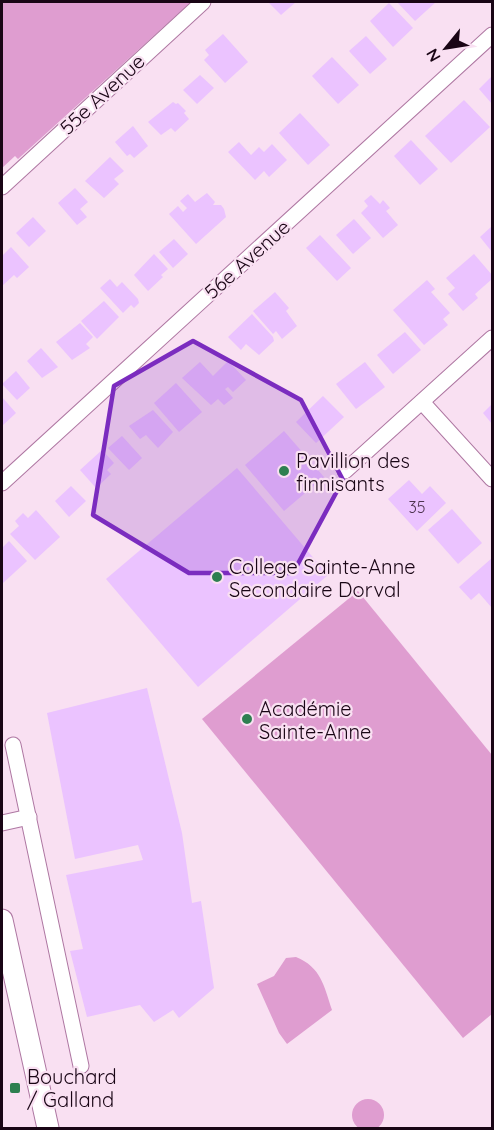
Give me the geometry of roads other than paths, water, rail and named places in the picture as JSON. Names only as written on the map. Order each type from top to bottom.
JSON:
[{"type":"main road","points":[[2,920],[48,1128]]},
{"type":"street","name":"55e Avenue","points":[[2,188],[203,2]]},
{"type":"street","name":"56e Avenue","points":[[2,483],[492,36]]},
{"type":"street","points":[[345,471],[492,338]]},
{"type":"street","points":[[422,402],[492,479]]},
{"type":"street","points":[[13,745],[81,1066]]},
{"type":"street","points":[[2,823],[29,817]]},
{"type":"place","name":"Pavillion des finnisants","points":[[284,471]]},
{"type":"place","name":"College Sainte-Anne Secondaire Dorval","points":[[217,577]]},
{"type":"place","name":"Académie Sainte-Anne","points":[[247,719]]},
{"type":"place","name":"Bouchard / Galland","points":[[15,1088]]}]
